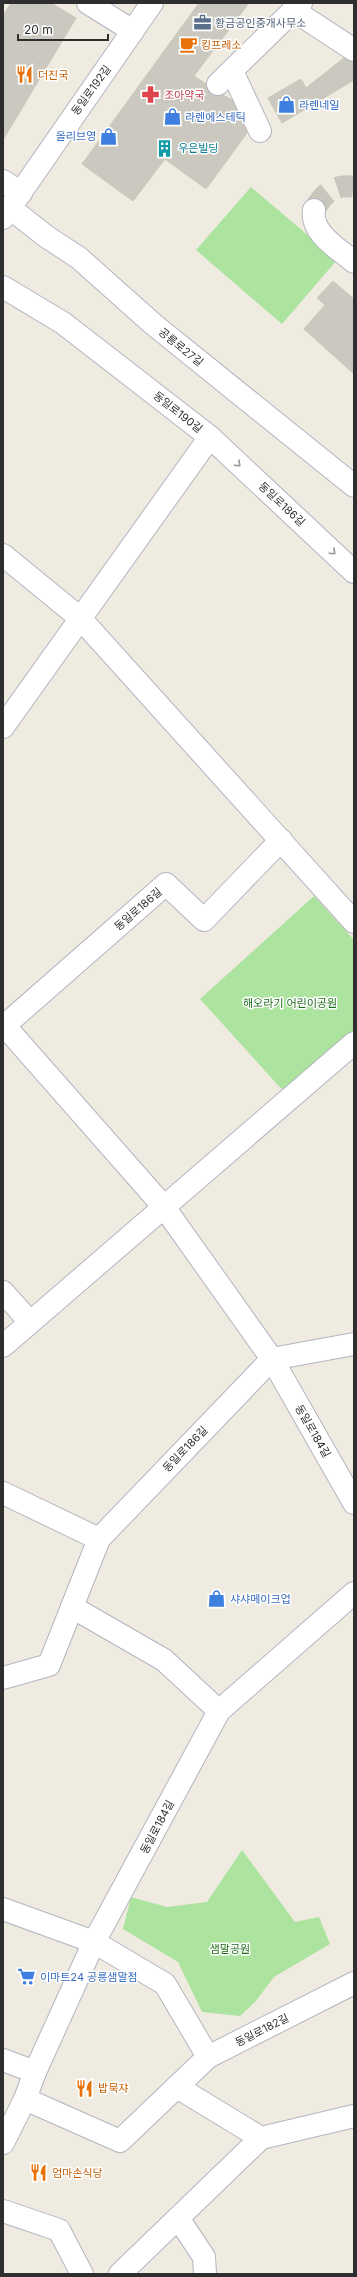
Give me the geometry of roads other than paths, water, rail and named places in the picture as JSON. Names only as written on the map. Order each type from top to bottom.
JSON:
[{"type":"street","points":[[88,3],[133,31]]},
{"type":"street","name":"동일로192길","points":[[9,200],[152,3]]},
{"type":"street","points":[[260,131],[225,77],[297,7],[354,50]]},
{"type":"street","name":"공릉로27길","points":[[9,200],[47,237],[79,258],[153,324],[354,486]]},
{"type":"street","points":[[314,210],[313,218],[316,228],[354,262]]},
{"type":"street","name":"동일로190길","points":[[3,287],[63,323],[210,437],[4,722]]},
{"type":"street","name":"동일로186길","points":[[210,437],[354,572]]},
{"type":"street","points":[[3,555],[80,618],[354,922]]},
{"type":"street","name":"동일로186길","points":[[3,1678],[49,1665],[99,1539],[272,1359],[164,1207],[4,1025],[166,884],[204,920],[281,840]]},
{"type":"street","points":[[3,1346],[354,1042]]},
{"type":"street","points":[[3,1292],[30,1322]]},
{"type":"street","points":[[272,1359],[354,1344]]},
{"type":"street","name":"동일로184길","points":[[272,1359],[354,1503]]},
{"type":"street","points":[[3,1493],[99,1539]]},
{"type":"street","name":"동일로184길","points":[[3,2143],[25,2099],[35,2072],[94,1942],[219,1711],[354,1593]]},
{"type":"street","points":[[72,1607],[164,1660],[219,1711]]},
{"type":"street","points":[[3,1909],[94,1942],[165,1984],[208,2057]]},
{"type":"street","name":"동일로182길","points":[[25,2099],[120,2141],[208,2057],[354,1983]]},
{"type":"street","points":[[3,2060],[35,2072]]},
{"type":"street","points":[[177,2087],[261,2138]]},
{"type":"street","points":[[120,2274],[261,2138],[354,2116]]},
{"type":"street","points":[[3,2211],[60,2230],[82,2274]]},
{"type":"street","points":[[178,2218],[204,2257],[205,2274]]},
{"type":"tunnel","points":[[314,210],[321,199],[335,188],[347,186],[354,187]]},
{"type":"place","name":"황금공인중개사무소","points":[[202,23]]},
{"type":"place","name":"킹프레소","points":[[188,45]]},
{"type":"place","name":"더진국","points":[[25,75]]},
{"type":"place","name":"조아약국","points":[[151,95]]},
{"type":"place","name":"라렌네일","points":[[286,105]]},
{"type":"place","name":"라렌에스테틱","points":[[172,117]]},
{"type":"place","name":"올리브영","points":[[109,136]]},
{"type":"place","name":"우은빌딩","points":[[165,148]]},
{"type":"place","name":"샤샤메이크업","points":[[217,1599]]},
{"type":"place","name":"이마트24 공릉샘말점","points":[[27,1977]]},
{"type":"place","name":"밥묵쟈","points":[[85,2088]]},
{"type":"place","name":"엄마손식당","points":[[39,2173]]},
{"type":"park label","name":"해오라기 어린이공원","points":[[290,1003]]},
{"type":"park label","name":"샘말공원","points":[[230,1949]]}]
